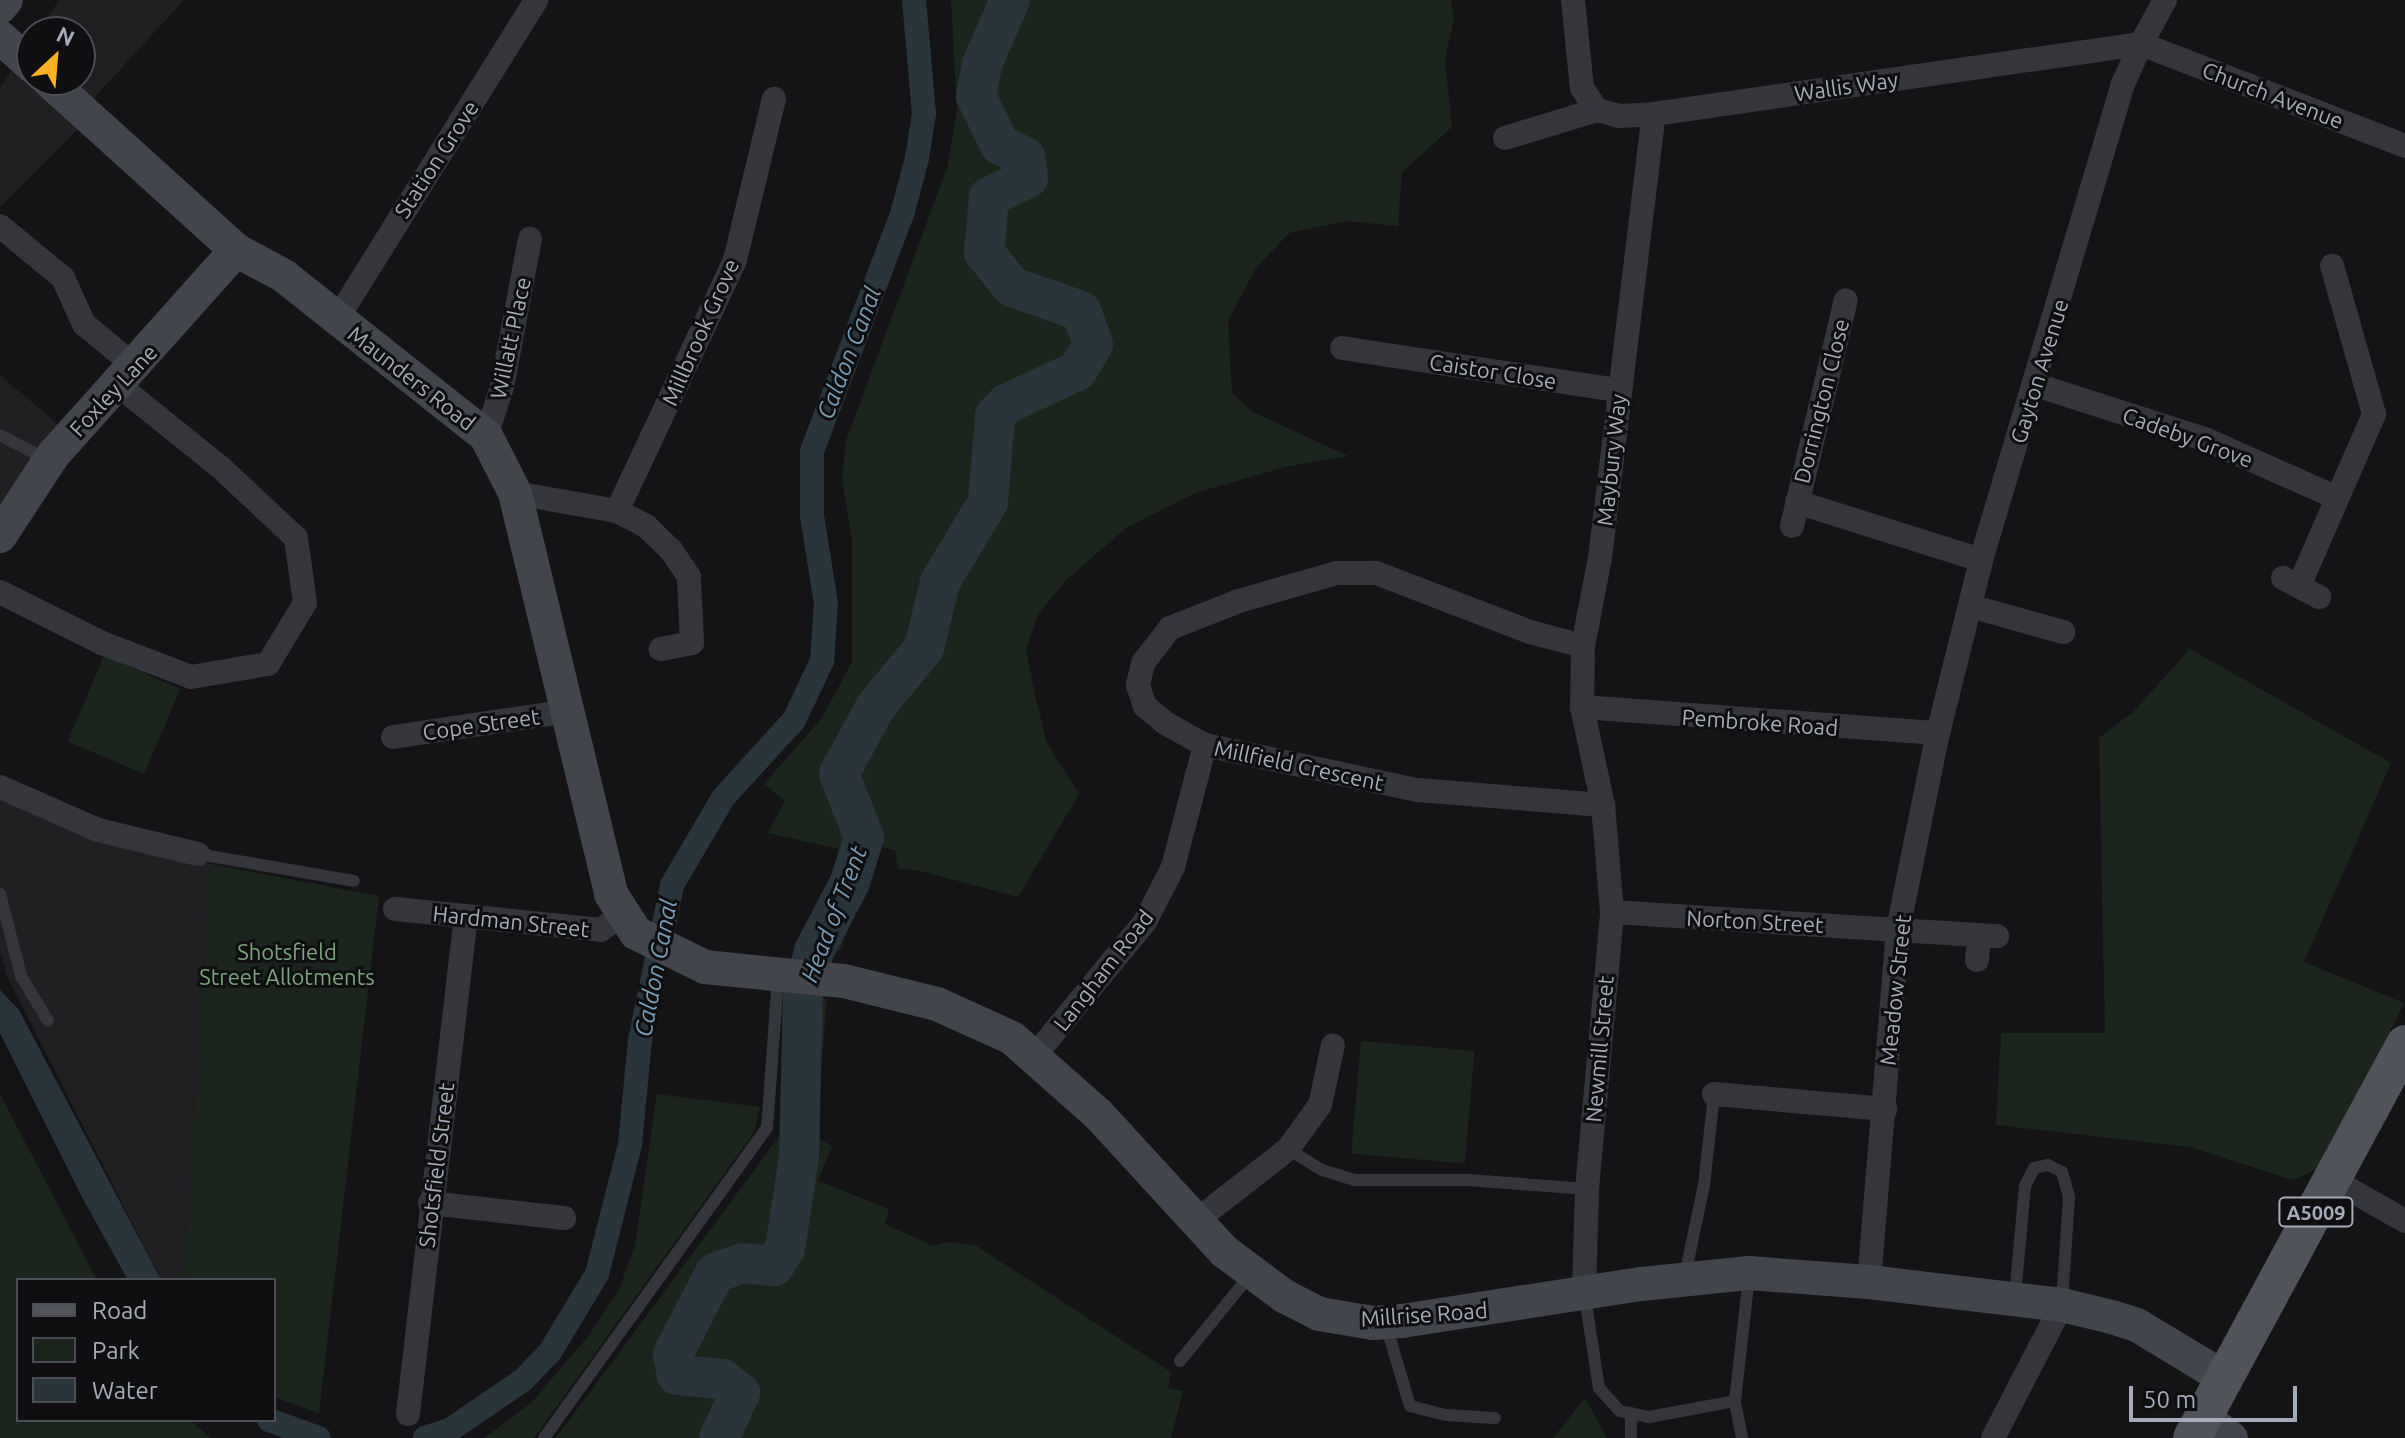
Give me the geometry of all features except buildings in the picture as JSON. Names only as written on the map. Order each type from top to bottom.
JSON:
[{"type":"main road","name":"A5009","points":[[2210,1431],[2226,1379],[2405,1044]]},
{"type":"street","points":[[0,7],[6,0]]},
{"type":"street","name":"Station Grove","points":[[337,319],[536,0]]},
{"type":"street","points":[[1573,0],[1582,88],[1597,110]]},
{"type":"street","points":[[2141,44],[2165,0]]},
{"type":"street","name":"Wallis Way","points":[[1505,138],[1597,110],[1619,116],[1654,114],[2141,44]]},
{"type":"street","name":"Church Avenue","points":[[2141,44],[2405,146]]},
{"type":"street","name":"Gayton Avenue","points":[[1946,702],[1981,560],[2036,385],[2122,86],[2141,44]]},
{"type":"street","name":"Maunders Road","points":[[66,96],[236,250],[284,276],[486,436],[515,493],[611,894],[629,924]]},
{"type":"street","name":"Millbrook Grove","points":[[617,511],[735,260],[774,99]]},
{"type":"street","name":"Maybury Way","points":[[1603,805],[1582,707],[1583,646],[1600,558],[1618,390],[1654,114]]},
{"type":"street","points":[[0,226],[63,278],[84,324],[127,376],[296,538],[305,603],[268,664],[191,677],[102,643],[0,592]]},
{"type":"street","name":"Willatt Place","points":[[486,436],[502,387],[530,239]]},
{"type":"street","name":"Foxley Lane","points":[[0,536],[49,461],[236,250]]},
{"type":"street","points":[[2300,587],[2374,414],[2332,266]]},
{"type":"street","name":"Dorrington Close","points":[[1792,526],[1846,300]]},
{"type":"street","name":"Caistor Close","points":[[1342,348],[1369,339],[1618,390]]},
{"type":"street","name":"Cadeby Grove","points":[[2036,385],[2207,440],[2337,498]]},
{"type":"street","points":[[515,493],[617,511],[646,526],[689,577],[692,643],[661,649]]},
{"type":"street","name":"Dorrington Close","points":[[1797,502],[1981,560]]},
{"type":"street","name":"Millfield Crescent","points":[[1583,646],[1530,632],[1376,573],[1337,573],[1170,628],[1143,663],[1138,685],[1145,706],[1165,723],[1205,745],[1417,790],[1603,805]]},
{"type":"street","points":[[1970,606],[2067,633]]},
{"type":"street","name":"Meadow Street","points":[[1869,1282],[1898,929],[1946,702]]},
{"type":"street","name":"Pembroke Road","points":[[1582,707],[1938,733]]},
{"type":"street","name":"Cope Street","points":[[393,737],[569,711]]},
{"type":"street","name":"Langham Road","points":[[1036,1054],[1145,922],[1173,867],[1205,745]]},
{"type":"street","points":[[0,787],[98,830],[198,854]]},
{"type":"street","name":"Newmill Street","points":[[1584,1294],[1587,1189],[1612,912],[1603,805]]},
{"type":"street","name":"Hardman Street","points":[[395,909],[601,930],[629,924]]},
{"type":"street","name":"Norton Street","points":[[1612,912],[1988,936],[1977,960]]},
{"type":"street","name":"Shotsfield Street","points":[[408,1414],[430,1203],[466,916]]},
{"type":"street","name":"Millrise Road","points":[[629,924],[675,955],[729,972],[829,979],[937,1004],[1036,1054],[1251,1274],[1319,1314],[1385,1322],[1684,1279],[1749,1273],[1869,1282],[2062,1305],[2137,1325],[2226,1379]]},
{"type":"street","points":[[1197,1220],[1288,1149],[1320,1105],[1333,1045]]},
{"type":"street","points":[[1714,1094],[1885,1109]]},
{"type":"street","points":[[2333,1180],[2405,1221]]},
{"type":"street","points":[[430,1203],[564,1218]]},
{"type":"street","points":[[1993,1438],[2062,1305]]},
{"type":"lane","points":[[0,435],[49,461]]},
{"type":"lane","points":[[198,854],[354,881]]},
{"type":"lane","points":[[0,894],[21,976],[48,1021]]},
{"type":"lane","points":[[544,1438],[767,1128],[784,976]]},
{"type":"lane","points":[[1684,1279],[1704,1185],[1714,1094]]},
{"type":"lane","points":[[1288,1149],[1322,1170],[1354,1180],[1468,1180],[1587,1189]]},
{"type":"lane","points":[[2015,1299],[2025,1186],[2034,1168],[2048,1165],[2062,1172],[2069,1197],[2062,1305]]},
{"type":"lane","points":[[1742,1438],[1735,1401],[1749,1273]]},
{"type":"lane","points":[[1180,1361],[1251,1274]]},
{"type":"lane","points":[[1584,1294],[1599,1388],[1620,1411],[1649,1417],[1735,1401]]},
{"type":"lane","points":[[1385,1322],[1410,1406],[1446,1415],[1495,1418]]},
{"type":"lane","points":[[1631,1413],[1631,1438]]},
{"type":"shaded area","points":[[59,0],[184,0],[96,96],[96,16],[48,16]]},
{"type":"shaded area","points":[[16,64],[16,96],[96,96],[79,128],[0,207],[0,88]]},
{"type":"shaded area","points":[[0,375],[60,426],[0,505]]},
{"type":"shaded area","points":[[0,796],[141,852],[210,864],[185,1278],[160,1278],[7,976],[0,951]]},
{"type":"green space","points":[[951,0],[1451,0],[1454,18],[1445,59],[1452,127],[1402,172],[1398,226],[1346,221],[1289,233],[1256,268],[1228,321],[1232,393],[1253,412],[1348,456],[1285,467],[1195,493],[1126,528],[1065,581],[1038,615],[1026,649],[1035,695],[1047,743],[1079,794],[1018,897],[917,870],[898,869],[895,850],[878,846],[840,951],[805,947],[844,850],[768,833],[785,801],[764,784],[822,718],[852,662],[852,540],[842,479],[846,441],[947,168],[957,110]]},
{"type":"green space","points":[[2190,649],[2391,763],[2304,962],[2404,1003],[2322,1167],[2293,1180],[2190,1147],[1996,1125],[2001,1033],[2105,1033],[2099,738],[2133,712]]},
{"type":"green space","points":[[104,656],[180,688],[144,774],[68,742]]},
{"type":"green space","name":"Shotsfield Street Allotments","points":[[210,864],[379,896],[319,1413],[276,1398],[276,1278],[185,1278]]},
{"type":"green space","points":[[790,994],[827,999],[815,1137],[832,1146],[818,1181],[889,1209],[885,1224],[933,1246],[946,1242],[975,1245],[1171,1372],[1168,1388],[1183,1391],[1171,1438],[556,1438],[778,1138],[789,1099]]},
{"type":"green space","points":[[1361,1041],[1475,1051],[1465,1164],[1351,1154]]},
{"type":"green space","points":[[0,1094],[96,1278],[16,1278],[16,1422],[192,1422],[210,1438],[0,1438]]},
{"type":"green space","points":[[657,1094],[760,1107],[754,1132],[534,1438],[484,1438],[531,1403],[590,1334],[620,1287],[635,1245]]},
{"type":"green space","points":[[1585,1398],[1607,1438],[1553,1438]]},
{"type":"water","points":[[0,990],[19,1010],[160,1278],[127,1278],[83,1199],[0,1033]]},
{"type":"waterway","name":"Caldon Canal","points":[[425,1438],[450,1430],[523,1380],[550,1352],[597,1274],[630,1145],[640,1040],[672,885],[723,798],[794,720],[822,661],[826,604],[812,516],[812,451],[903,211],[917,158],[924,114],[914,0]]},
{"type":"waterway","name":"Head of Trent","points":[[719,1438],[740,1393],[722,1379],[677,1375],[673,1354],[715,1273],[743,1263],[774,1266],[785,1249],[799,1157],[803,995],[814,951],[850,882],[864,837],[839,774],[876,706],[924,648],[940,582],[988,502],[995,416],[1006,404],[1077,371],[1093,344],[1081,311],[1012,287],[984,252],[989,197],[1028,178],[1025,157],[1000,145],[976,96],[982,64],[1010,0]]},
{"type":"waterway","name":"Caldon Canal","points":[[275,1422],[319,1438]]}]
